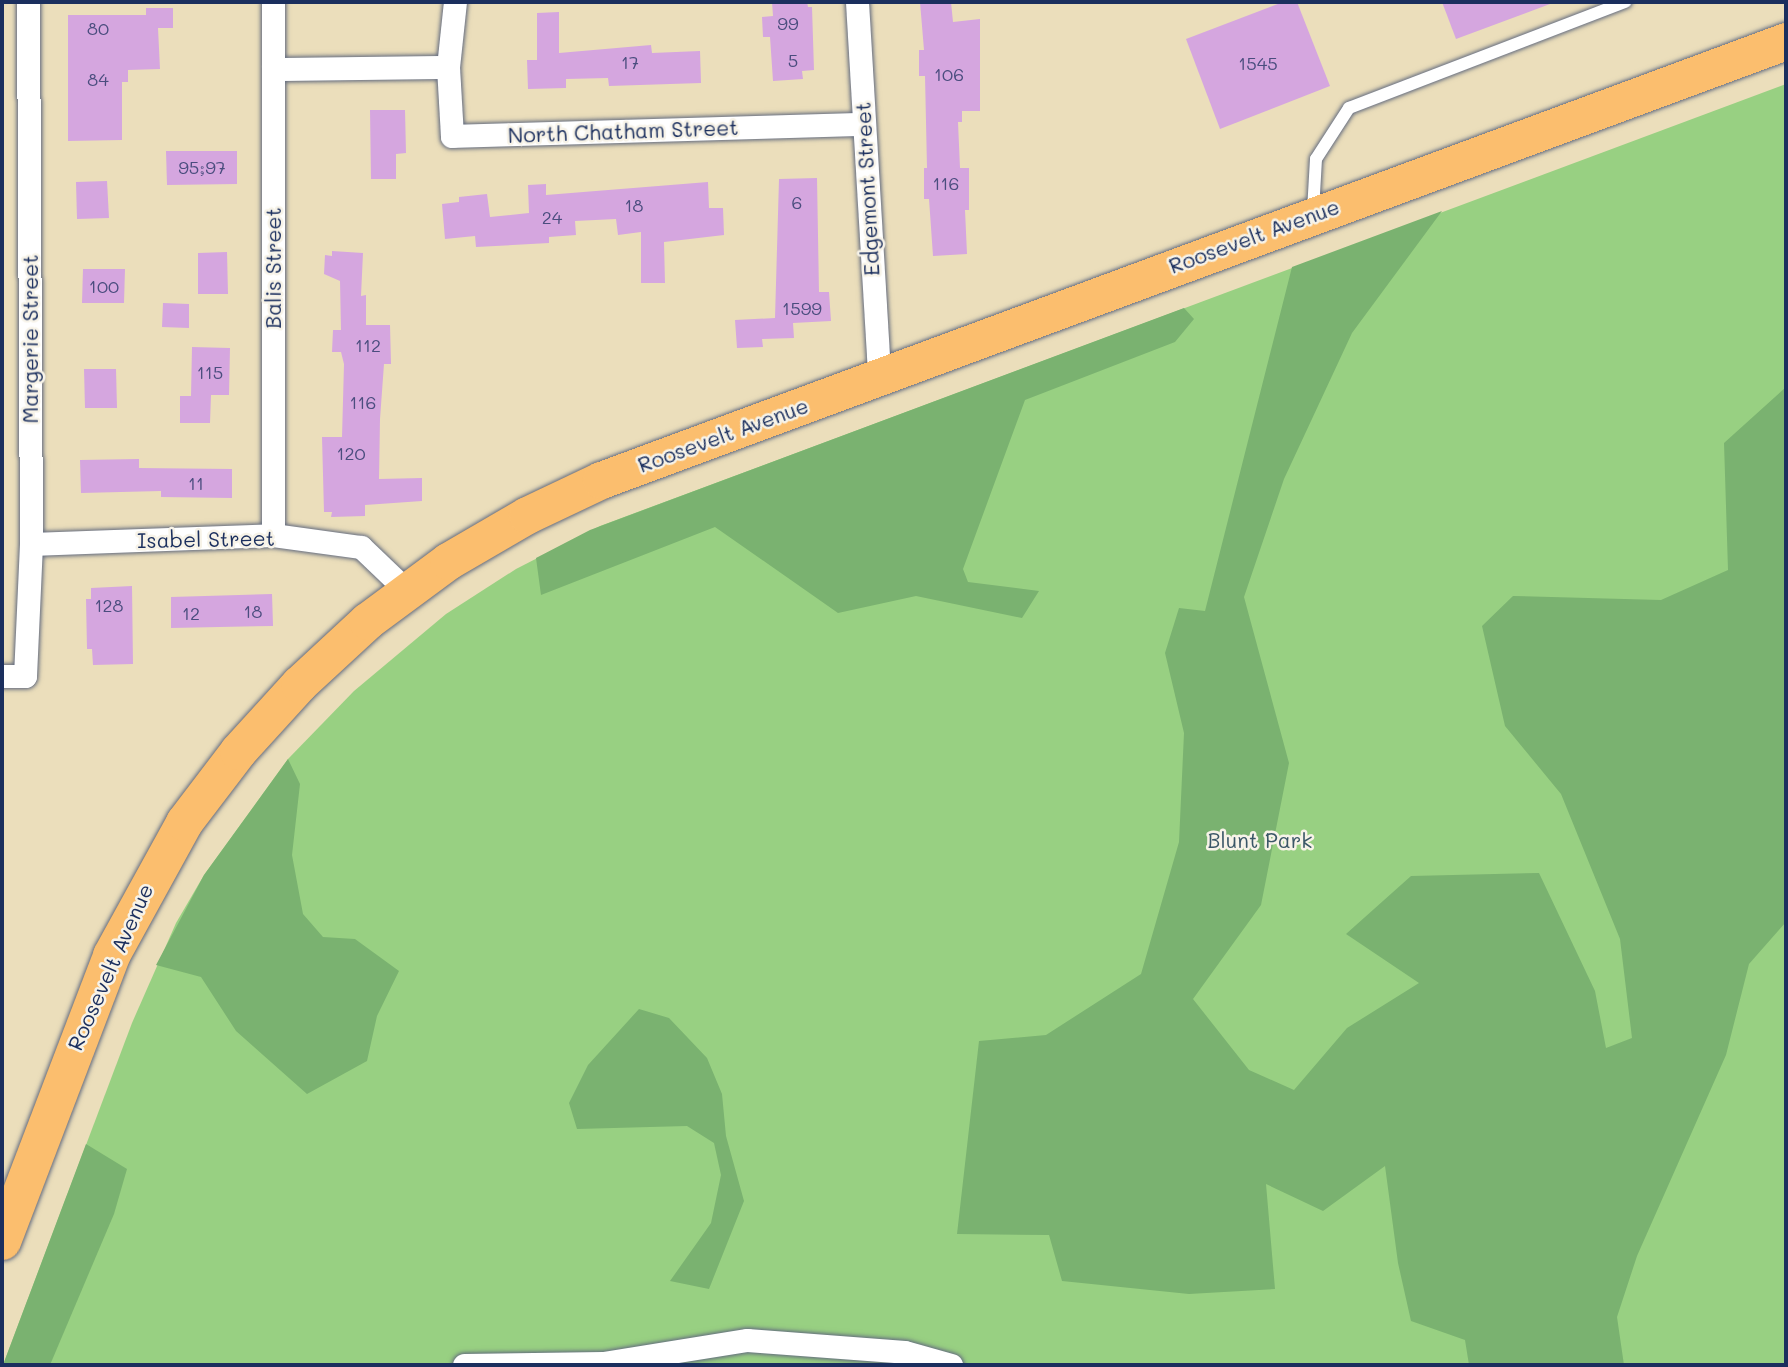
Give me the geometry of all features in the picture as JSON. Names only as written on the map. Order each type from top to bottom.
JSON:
[{"type":"main road","name":"Roosevelt Avenue","points":[[2,1241],[102,976],[163,855],[210,786],[268,718],[332,652],[406,590],[491,535],[601,480],[1786,40]]},
{"type":"street","name":"Margerie Street","points":[[2,676],[25,676],[31,544],[28,2]]},
{"type":"street","name":"Balis Street","points":[[273,2],[273,535]]},
{"type":"street","points":[[273,69],[448,67],[455,2]]},
{"type":"street","name":"Edgemont Street","points":[[857,2],[879,376]]},
{"type":"street","name":"North Chatham Street","points":[[448,67],[452,136],[863,124]]},
{"type":"street","name":"Isabel Street","points":[[31,544],[273,535],[361,547],[406,590]]},
{"type":"street","points":[[464,1365],[603,1363],[747,1340],[905,1352],[951,1365]]},
{"type":"lane","points":[[1312,215],[1316,159],[1349,107],[1625,2]]},
{"type":"green space","name":"Blunt Park","points":[[1786,84],[1786,1365],[3,1365],[132,1023],[176,923],[204,875],[288,759],[354,691],[446,614],[516,569],[600,526]]},
{"type":"green space","points":[[1442,211],[1352,333],[1284,479],[1244,597],[1289,763],[1261,905],[1193,999],[1249,1070],[1294,1090],[1347,1028],[1419,983],[1346,934],[1411,876],[1539,873],[1595,991],[1606,1048],[1632,1038],[1620,939],[1561,794],[1505,726],[1482,626],[1513,596],[1661,600],[1728,570],[1724,443],[1786,387],[1786,922],[1749,964],[1726,1055],[1637,1256],[1617,1317],[1624,1365],[1469,1365],[1465,1340],[1411,1321],[1398,1263],[1385,1166],[1323,1211],[1266,1184],[1275,1289],[1189,1294],[1062,1281],[1049,1235],[957,1234],[979,1041],[1046,1035],[1141,974],[1179,842],[1184,733],[1165,653],[1179,608],[1205,611],[1292,267]]},
{"type":"green space","points":[[1184,308],[1194,319],[1175,342],[1025,400],[963,569],[968,582],[1039,591],[1022,618],[916,596],[838,613],[715,527],[541,595],[536,558],[590,530]]},
{"type":"green space","points":[[288,759],[300,784],[292,855],[303,914],[323,937],[355,939],[399,971],[377,1016],[367,1061],[307,1094],[236,1031],[201,977],[156,965],[204,875]]},
{"type":"green space","points":[[639,1009],[669,1018],[707,1058],[722,1094],[726,1136],[744,1201],[709,1289],[670,1281],[711,1223],[721,1175],[714,1143],[687,1126],[577,1129],[569,1103],[588,1065]]},
{"type":"green space","points":[[86,1144],[127,1169],[114,1214],[50,1365],[3,1365]]},
{"type":"building","points":[[772,2],[807,2],[808,7],[812,7],[814,70],[802,71],[803,79],[773,81],[770,37],[763,37],[762,17],[773,16]]},
{"type":"building","points":[[920,2],[951,2],[953,22],[980,19],[980,111],[962,111],[962,122],[958,122],[960,168],[969,168],[969,210],[965,210],[967,254],[933,256],[929,199],[924,199],[924,168],[927,168],[925,76],[919,76],[919,50],[924,50]]},
{"type":"building","points":[[1283,2],[1297,2],[1330,86],[1220,129],[1186,39]]},
{"type":"building","points":[[1442,2],[1550,2],[1550,4],[1456,39]]},
{"type":"building","points":[[146,8],[173,8],[173,28],[158,28],[160,69],[128,70],[128,82],[122,82],[122,140],[68,141],[68,15],[146,15]]},
{"type":"building","points":[[559,12],[559,53],[651,45],[652,53],[700,51],[701,83],[609,86],[608,78],[566,79],[566,88],[528,89],[527,60],[537,60],[537,13]]},
{"type":"building","points":[[370,110],[405,110],[406,153],[396,154],[396,179],[371,179]]},
{"type":"building","points":[[166,151],[237,151],[237,184],[167,185]]},
{"type":"building","points":[[817,178],[819,292],[829,292],[831,321],[793,323],[794,338],[762,339],[763,347],[737,348],[735,320],[775,318],[779,179]]},
{"type":"building","points":[[107,181],[109,218],[77,219],[76,182]]},
{"type":"building","points":[[708,182],[709,208],[723,208],[724,235],[664,242],[665,283],[641,283],[641,232],[618,235],[616,219],[575,221],[576,235],[549,237],[549,243],[476,247],[475,236],[445,239],[442,204],[459,202],[459,197],[487,194],[490,217],[529,213],[528,185],[546,184],[546,195]]},
{"type":"building","points":[[332,251],[363,253],[361,296],[366,295],[366,325],[390,325],[391,364],[384,364],[379,479],[422,478],[422,501],[365,505],[365,516],[331,517],[332,512],[324,512],[322,437],[342,437],[344,364],[341,352],[332,352],[333,330],[341,330],[340,281],[324,274],[325,255],[332,256]]},
{"type":"building","points":[[227,252],[228,294],[198,294],[198,253]]},
{"type":"building","points":[[83,269],[125,269],[124,303],[82,303]]},
{"type":"building","points":[[163,303],[189,304],[189,328],[162,327]]},
{"type":"building","points":[[192,347],[230,348],[229,395],[211,395],[210,423],[180,423],[180,396],[191,396]]},
{"type":"building","points":[[84,369],[116,369],[117,408],[85,408]]},
{"type":"building","points":[[139,459],[139,468],[232,469],[232,498],[161,497],[161,491],[81,493],[80,460]]},
{"type":"building","points":[[132,586],[133,664],[93,665],[92,649],[87,649],[86,599],[91,599],[91,588]]},
{"type":"building","points":[[272,594],[273,626],[171,628],[171,597]]}]
